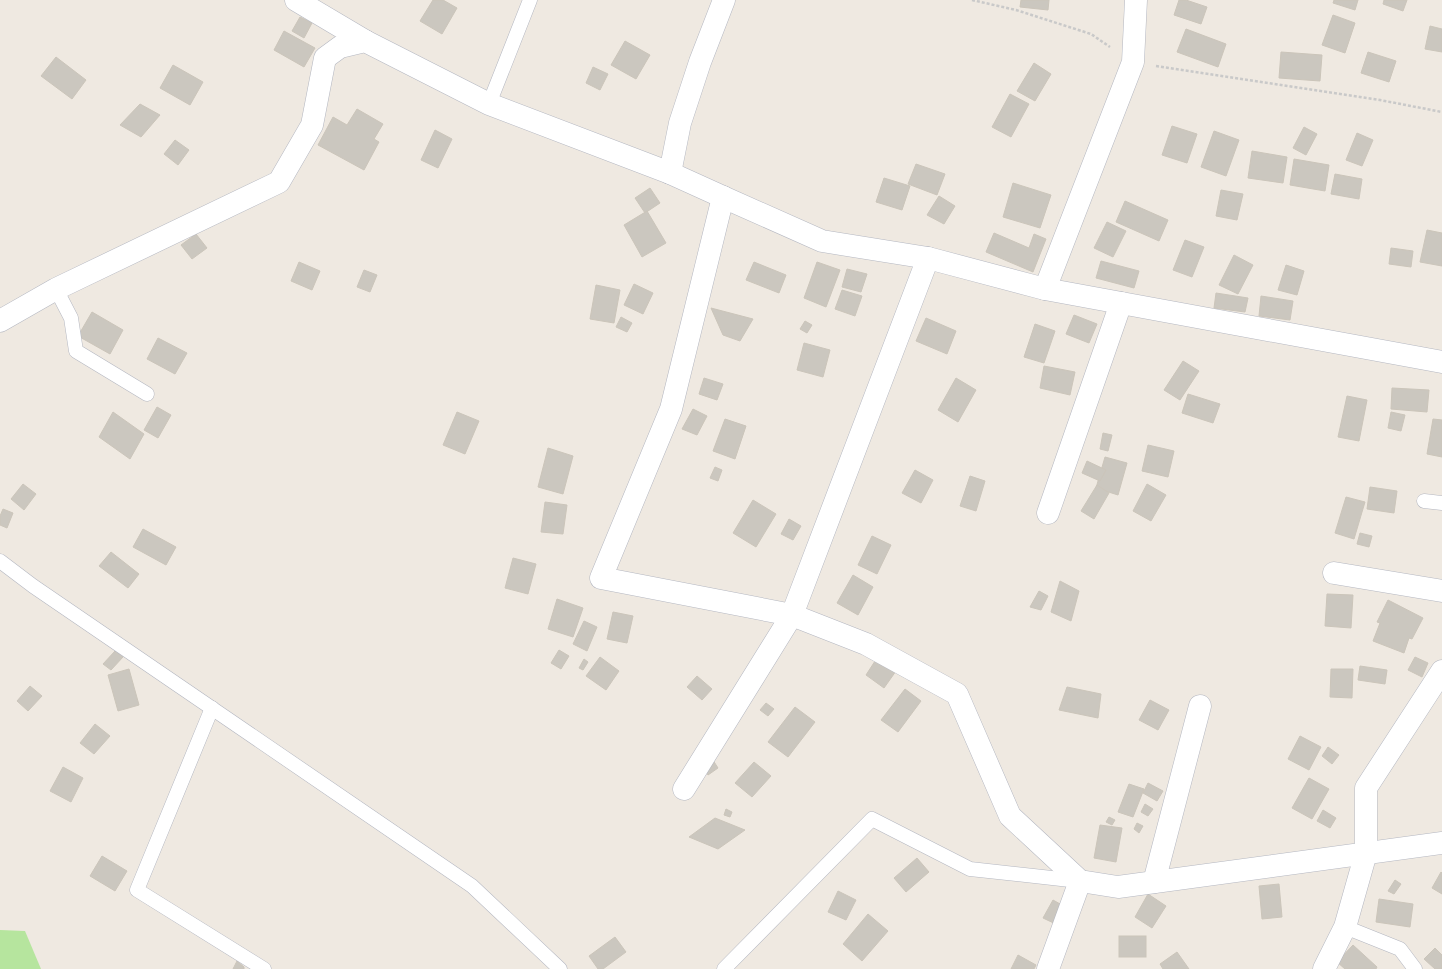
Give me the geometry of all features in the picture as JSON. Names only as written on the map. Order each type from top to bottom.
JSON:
[{"type":"street","points":[[296,0],[365,41],[489,104],[670,172],[822,241],[928,258],[1045,288],[1442,362]]},
{"type":"street","points":[[670,172],[680,123],[700,62],[724,0]]},
{"type":"street","points":[[1045,288],[1133,62],[1136,0]]},
{"type":"street","points":[[0,321],[56,290],[279,182],[312,125],[325,58],[340,47],[365,41]]},
{"type":"street","points":[[723,197],[671,409],[601,578],[792,615],[866,644],[957,694],[1010,816],[1080,881],[1118,887],[1442,843]]},
{"type":"street","points":[[684,790],[792,615],[928,258]]},
{"type":"street","points":[[1048,513],[1121,303]]},
{"type":"street","points":[[1334,573],[1442,591]]},
{"type":"street","points":[[1324,969],[1345,927],[1366,853],[1366,788],[1442,671]]},
{"type":"street","points":[[1154,882],[1200,706]]},
{"type":"street","points":[[1048,969],[1080,881]]},
{"type":"lane","points":[[489,104],[530,0]]},
{"type":"lane","points":[[56,290],[71,318],[76,351],[147,394]]},
{"type":"lane","points":[[1424,501],[1442,503]]},
{"type":"lane","points":[[0,561],[33,586],[472,886],[560,969]]},
{"type":"lane","points":[[212,708],[137,890],[264,969]]},
{"type":"lane","points":[[724,969],[872,819],[970,868],[1080,881]]},
{"type":"lane","points":[[1345,927],[1400,949],[1415,969]]},
{"type":"path","points":[[972,0],[1016,10],[1091,34],[1133,62],[1380,100],[1442,112]]},
{"type":"green space","points":[[0,930],[25,931],[41,969],[0,969]]},
{"type":"building","points":[[433,0],[443,0],[457,8],[442,34],[420,21]]},
{"type":"building","points":[[1021,0],[1049,0],[1048,10],[1020,7]]},
{"type":"building","points":[[1179,0],[1186,0],[1207,7],[1201,24],[1174,15]]},
{"type":"building","points":[[1334,0],[1358,0],[1355,10],[1333,3]]},
{"type":"building","points":[[1384,0],[1407,0],[1403,11],[1383,4]]},
{"type":"building","points":[[1333,15],[1355,23],[1345,53],[1322,45]]},
{"type":"building","points":[[300,17],[312,23],[304,38],[292,31]]},
{"type":"building","points":[[1430,26],[1442,29],[1442,52],[1425,49]]},
{"type":"building","points":[[1186,29],[1226,44],[1218,67],[1177,52]]},
{"type":"building","points":[[284,31],[315,48],[304,67],[274,50]]},
{"type":"building","points":[[625,41],[650,55],[636,79],[611,65]]},
{"type":"building","points":[[1281,52],[1322,55],[1320,81],[1279,78]]},
{"type":"building","points":[[1368,52],[1396,61],[1389,82],[1361,73]]},
{"type":"building","points":[[56,57],[86,80],[72,99],[41,76]]},
{"type":"building","points":[[1034,63],[1051,74],[1035,101],[1017,91]]},
{"type":"building","points":[[173,65],[203,82],[190,105],[160,88]]},
{"type":"building","points":[[593,67],[608,74],[600,90],[586,83]]},
{"type":"building","points":[[1010,94],[1029,104],[1011,137],[992,127]]},
{"type":"building","points":[[140,104],[160,115],[141,137],[120,125]]},
{"type":"building","points":[[357,109],[383,124],[374,139],[379,142],[364,170],[318,145],[333,117],[347,125]]},
{"type":"building","points":[[1172,126],[1197,134],[1187,163],[1162,155]]},
{"type":"building","points":[[1304,127],[1317,134],[1306,155],[1293,148]]},
{"type":"building","points":[[435,130],[452,139],[438,168],[421,160]]},
{"type":"building","points":[[1214,131],[1239,140],[1226,176],[1201,167]]},
{"type":"building","points":[[1357,133],[1373,140],[1362,166],[1346,160]]},
{"type":"building","points":[[175,140],[189,150],[178,165],[164,154]]},
{"type":"building","points":[[1252,151],[1287,157],[1283,183],[1248,178]]},
{"type":"building","points":[[1294,159],[1329,165],[1325,191],[1290,185]]},
{"type":"building","points":[[916,164],[945,174],[937,195],[908,184]]},
{"type":"building","points":[[1335,174],[1362,179],[1359,199],[1331,194]]},
{"type":"building","points":[[884,178],[910,186],[902,210],[876,202]]},
{"type":"building","points":[[1013,183],[1051,195],[1040,228],[1003,217]]},
{"type":"building","points":[[650,188],[660,203],[645,213],[635,198]]},
{"type":"building","points":[[1221,190],[1243,194],[1237,220],[1216,216]]},
{"type":"building","points":[[939,196],[955,206],[944,224],[927,215]]},
{"type":"building","points":[[1125,201],[1168,220],[1159,241],[1116,222]]},
{"type":"building","points":[[647,211],[666,243],[642,257],[624,225]]},
{"type":"building","points":[[1107,222],[1126,231],[1113,257],[1094,248]]},
{"type":"building","points":[[1427,230],[1442,233],[1442,266],[1420,262]]},
{"type":"building","points":[[994,233],[1029,248],[1034,234],[1046,239],[1033,272],[986,252]]},
{"type":"building","points":[[196,234],[207,248],[192,259],[181,245]]},
{"type":"building","points":[[1185,240],[1204,247],[1192,277],[1173,270]]},
{"type":"building","points":[[1391,248],[1413,251],[1411,267],[1389,264]]},
{"type":"building","points":[[1234,255],[1253,265],[1238,294],[1219,285]]},
{"type":"building","points":[[1101,261],[1139,271],[1134,288],[1096,278]]},
{"type":"building","points":[[299,262],[320,271],[312,290],[291,281]]},
{"type":"building","points":[[754,262],[786,275],[779,293],[746,280]]},
{"type":"building","points":[[817,262],[840,270],[826,307],[804,298]]},
{"type":"building","points":[[1286,265],[1304,271],[1297,295],[1278,290]]},
{"type":"building","points":[[847,269],[867,274],[861,292],[842,287]]},
{"type":"building","points":[[364,270],[377,275],[370,292],[357,287]]},
{"type":"building","points":[[634,284],[653,293],[643,314],[624,305]]},
{"type":"building","points":[[596,285],[620,290],[614,323],[590,319]]},
{"type":"building","points":[[842,290],[862,296],[855,316],[835,309]]},
{"type":"building","points":[[1216,293],[1248,298],[1245,312],[1214,308]]},
{"type":"building","points":[[1261,296],[1293,301],[1290,320],[1259,316]]},
{"type":"building","points":[[711,308],[753,319],[740,341],[723,335]]},
{"type":"building","points":[[92,312],[123,330],[110,354],[78,336]]},
{"type":"building","points":[[1074,315],[1097,324],[1089,343],[1066,334]]},
{"type":"building","points":[[621,317],[632,323],[627,332],[616,327]]},
{"type":"building","points":[[926,318],[956,331],[947,354],[916,341]]},
{"type":"building","points":[[805,321],[812,325],[807,333],[800,329]]},
{"type":"building","points":[[1035,324],[1055,331],[1044,363],[1024,357]]},
{"type":"building","points":[[158,338],[187,353],[175,374],[147,359]]},
{"type":"building","points":[[804,343],[830,350],[823,377],[797,370]]},
{"type":"building","points":[[1183,361],[1199,371],[1180,400],[1164,390]]},
{"type":"building","points":[[1044,366],[1075,372],[1070,395],[1040,388]]},
{"type":"building","points":[[704,378],[723,384],[717,400],[699,394]]},
{"type":"building","points":[[956,378],[976,390],[958,422],[938,410]]},
{"type":"building","points":[[1392,388],[1429,390],[1427,412],[1391,409]]},
{"type":"building","points":[[1188,394],[1220,404],[1213,423],[1182,413]]},
{"type":"building","points":[[1347,396],[1367,400],[1359,441],[1338,437]]},
{"type":"building","points":[[157,407],[171,415],[158,438],[144,430]]},
{"type":"building","points":[[693,409],[707,416],[697,435],[682,429]]},
{"type":"building","points":[[113,412],[144,434],[130,459],[99,437]]},
{"type":"building","points":[[457,412],[479,421],[465,454],[443,445]]},
{"type":"building","points":[[1391,412],[1405,415],[1401,431],[1388,428]]},
{"type":"building","points":[[725,419],[746,426],[735,459],[713,451]]},
{"type":"building","points":[[1433,419],[1442,420],[1442,457],[1427,454]]},
{"type":"building","points":[[1103,433],[1112,435],[1108,451],[1100,449]]},
{"type":"building","points":[[1148,445],[1174,451],[1168,477],[1142,471]]},
{"type":"building","points":[[548,448],[573,456],[563,494],[538,487]]},
{"type":"building","points":[[1105,457],[1127,463],[1118,495],[1096,488]]},
{"type":"building","points":[[1087,461],[1106,470],[1100,481],[1082,473]]},
{"type":"building","points":[[715,467],[722,470],[718,481],[710,478]]},
{"type":"building","points":[[915,470],[933,480],[921,503],[902,493]]},
{"type":"building","points":[[970,476],[985,481],[976,511],[960,506]]},
{"type":"building","points":[[23,484],[36,494],[24,510],[11,499]]},
{"type":"building","points":[[1147,484],[1166,495],[1151,521],[1133,511]]},
{"type":"building","points":[[1097,485],[1109,493],[1094,519],[1081,511]]},
{"type":"building","points":[[1370,487],[1397,491],[1394,513],[1367,509]]},
{"type":"building","points":[[1346,497],[1365,502],[1354,539],[1335,533]]},
{"type":"building","points":[[753,500],[776,514],[756,547],[733,533]]},
{"type":"building","points":[[545,502],[567,505],[563,534],[541,532]]},
{"type":"building","points":[[3,509],[13,513],[7,528],[0,525],[0,516]]},
{"type":"building","points":[[789,519],[801,526],[793,540],[781,534]]},
{"type":"building","points":[[143,529],[176,547],[166,565],[133,547]]},
{"type":"building","points":[[1360,533],[1372,536],[1369,547],[1357,544]]},
{"type":"building","points":[[872,536],[891,545],[877,574],[858,565]]},
{"type":"building","points":[[111,552],[139,574],[128,588],[99,566]]},
{"type":"building","points":[[513,558],[536,564],[528,594],[505,588]]},
{"type":"building","points":[[853,575],[873,587],[858,615],[837,603]]},
{"type":"building","points":[[1060,581],[1079,591],[1071,621],[1051,612]]},
{"type":"building","points":[[1039,591],[1048,596],[1041,610],[1030,607]]},
{"type":"building","points":[[1327,594],[1353,595],[1351,628],[1325,626]]},
{"type":"building","points":[[557,599],[583,608],[573,637],[548,629]]},
{"type":"building","points":[[1388,600],[1423,618],[1412,639],[1409,638],[1404,653],[1373,641],[1380,623],[1377,622]]},
{"type":"building","points":[[613,612],[633,616],[627,643],[607,639]]},
{"type":"building","points":[[584,621],[597,627],[587,651],[573,644]]},
{"type":"building","points":[[559,650],[569,656],[561,669],[551,663]]},
{"type":"building","points":[[115,651],[123,657],[111,670],[103,664]]},
{"type":"building","points":[[600,657],[619,671],[606,690],[586,676]]},
{"type":"building","points":[[1415,657],[1428,663],[1422,677],[1408,670]]},
{"type":"building","points":[[877,658],[896,671],[884,688],[866,675]]},
{"type":"building","points":[[584,659],[588,662],[583,670],[579,668]]},
{"type":"building","points":[[1360,666],[1387,670],[1385,684],[1358,680]]},
{"type":"building","points":[[129,669],[139,705],[118,711],[108,675]]},
{"type":"building","points":[[1331,669],[1353,669],[1352,698],[1330,697]]},
{"type":"building","points":[[697,676],[712,689],[702,700],[687,687]]},
{"type":"building","points":[[30,686],[42,696],[28,711],[17,701]]},
{"type":"building","points":[[1067,687],[1101,694],[1098,718],[1059,710]]},
{"type":"building","points":[[905,689],[921,701],[898,732],[881,720]]},
{"type":"building","points":[[1150,700],[1169,710],[1158,730],[1139,720]]},
{"type":"building","points":[[766,703],[774,709],[768,716],[760,710]]},
{"type":"building","points":[[795,707],[815,722],[788,757],[768,742]]},
{"type":"building","points":[[95,724],[110,736],[94,754],[80,743]]},
{"type":"building","points":[[1300,736],[1321,747],[1309,770],[1288,759]]},
{"type":"building","points":[[1328,747],[1339,755],[1332,764],[1322,756]]},
{"type":"building","points":[[711,757],[718,768],[708,775],[701,764]]},
{"type":"building","points":[[754,762],[771,776],[752,797],[735,783]]},
{"type":"building","points":[[63,767],[83,778],[71,802],[50,791]]},
{"type":"building","points":[[1309,778],[1329,789],[1312,819],[1292,808]]},
{"type":"building","points":[[1148,783],[1163,791],[1157,801],[1143,793]]},
{"type":"building","points":[[1129,784],[1144,789],[1133,817],[1118,812]]},
{"type":"building","points":[[1145,804],[1153,809],[1148,816],[1141,812]]},
{"type":"building","points":[[726,809],[732,812],[730,817],[724,815]]},
{"type":"building","points":[[1323,810],[1336,818],[1330,828],[1317,821]]},
{"type":"building","points":[[1109,817],[1115,820],[1112,825],[1106,822]]},
{"type":"building","points":[[715,818],[745,830],[718,849],[689,837]]},
{"type":"building","points":[[1137,823],[1143,826],[1139,833],[1134,829]]},
{"type":"building","points":[[1100,825],[1122,828],[1116,862],[1094,858]]},
{"type":"building","points":[[102,856],[127,871],[115,891],[90,876]]},
{"type":"building","points":[[917,858],[929,872],[906,892],[894,878]]},
{"type":"building","points":[[1441,872],[1442,873],[1442,894],[1432,888]]},
{"type":"building","points":[[1395,880],[1401,884],[1394,894],[1388,891]]},
{"type":"building","points":[[1279,884],[1282,917],[1262,919],[1259,886]]},
{"type":"building","points":[[838,891],[856,900],[846,920],[828,912]]},
{"type":"building","points":[[1148,894],[1166,906],[1152,928],[1135,917]]},
{"type":"building","points":[[1379,899],[1413,904],[1410,927],[1376,922]]},
{"type":"building","points":[[1053,900],[1069,909],[1060,926],[1043,918]]},
{"type":"building","points":[[868,914],[888,931],[862,961],[843,944]]},
{"type":"building","points":[[1119,936],[1146,936],[1146,957],[1119,957]]},
{"type":"building","points":[[615,937],[626,952],[603,969],[598,969],[589,956]]},
{"type":"building","points":[[1353,945],[1377,967],[1376,969],[1345,969],[1337,962]]},
{"type":"building","points":[[1435,948],[1442,955],[1442,969],[1435,969],[1424,959]]},
{"type":"building","points":[[1177,952],[1189,969],[1163,969],[1160,964]]},
{"type":"building","points":[[1018,955],[1036,965],[1034,969],[1011,969]]},
{"type":"building","points":[[237,961],[244,967],[244,969],[233,969]]}]
